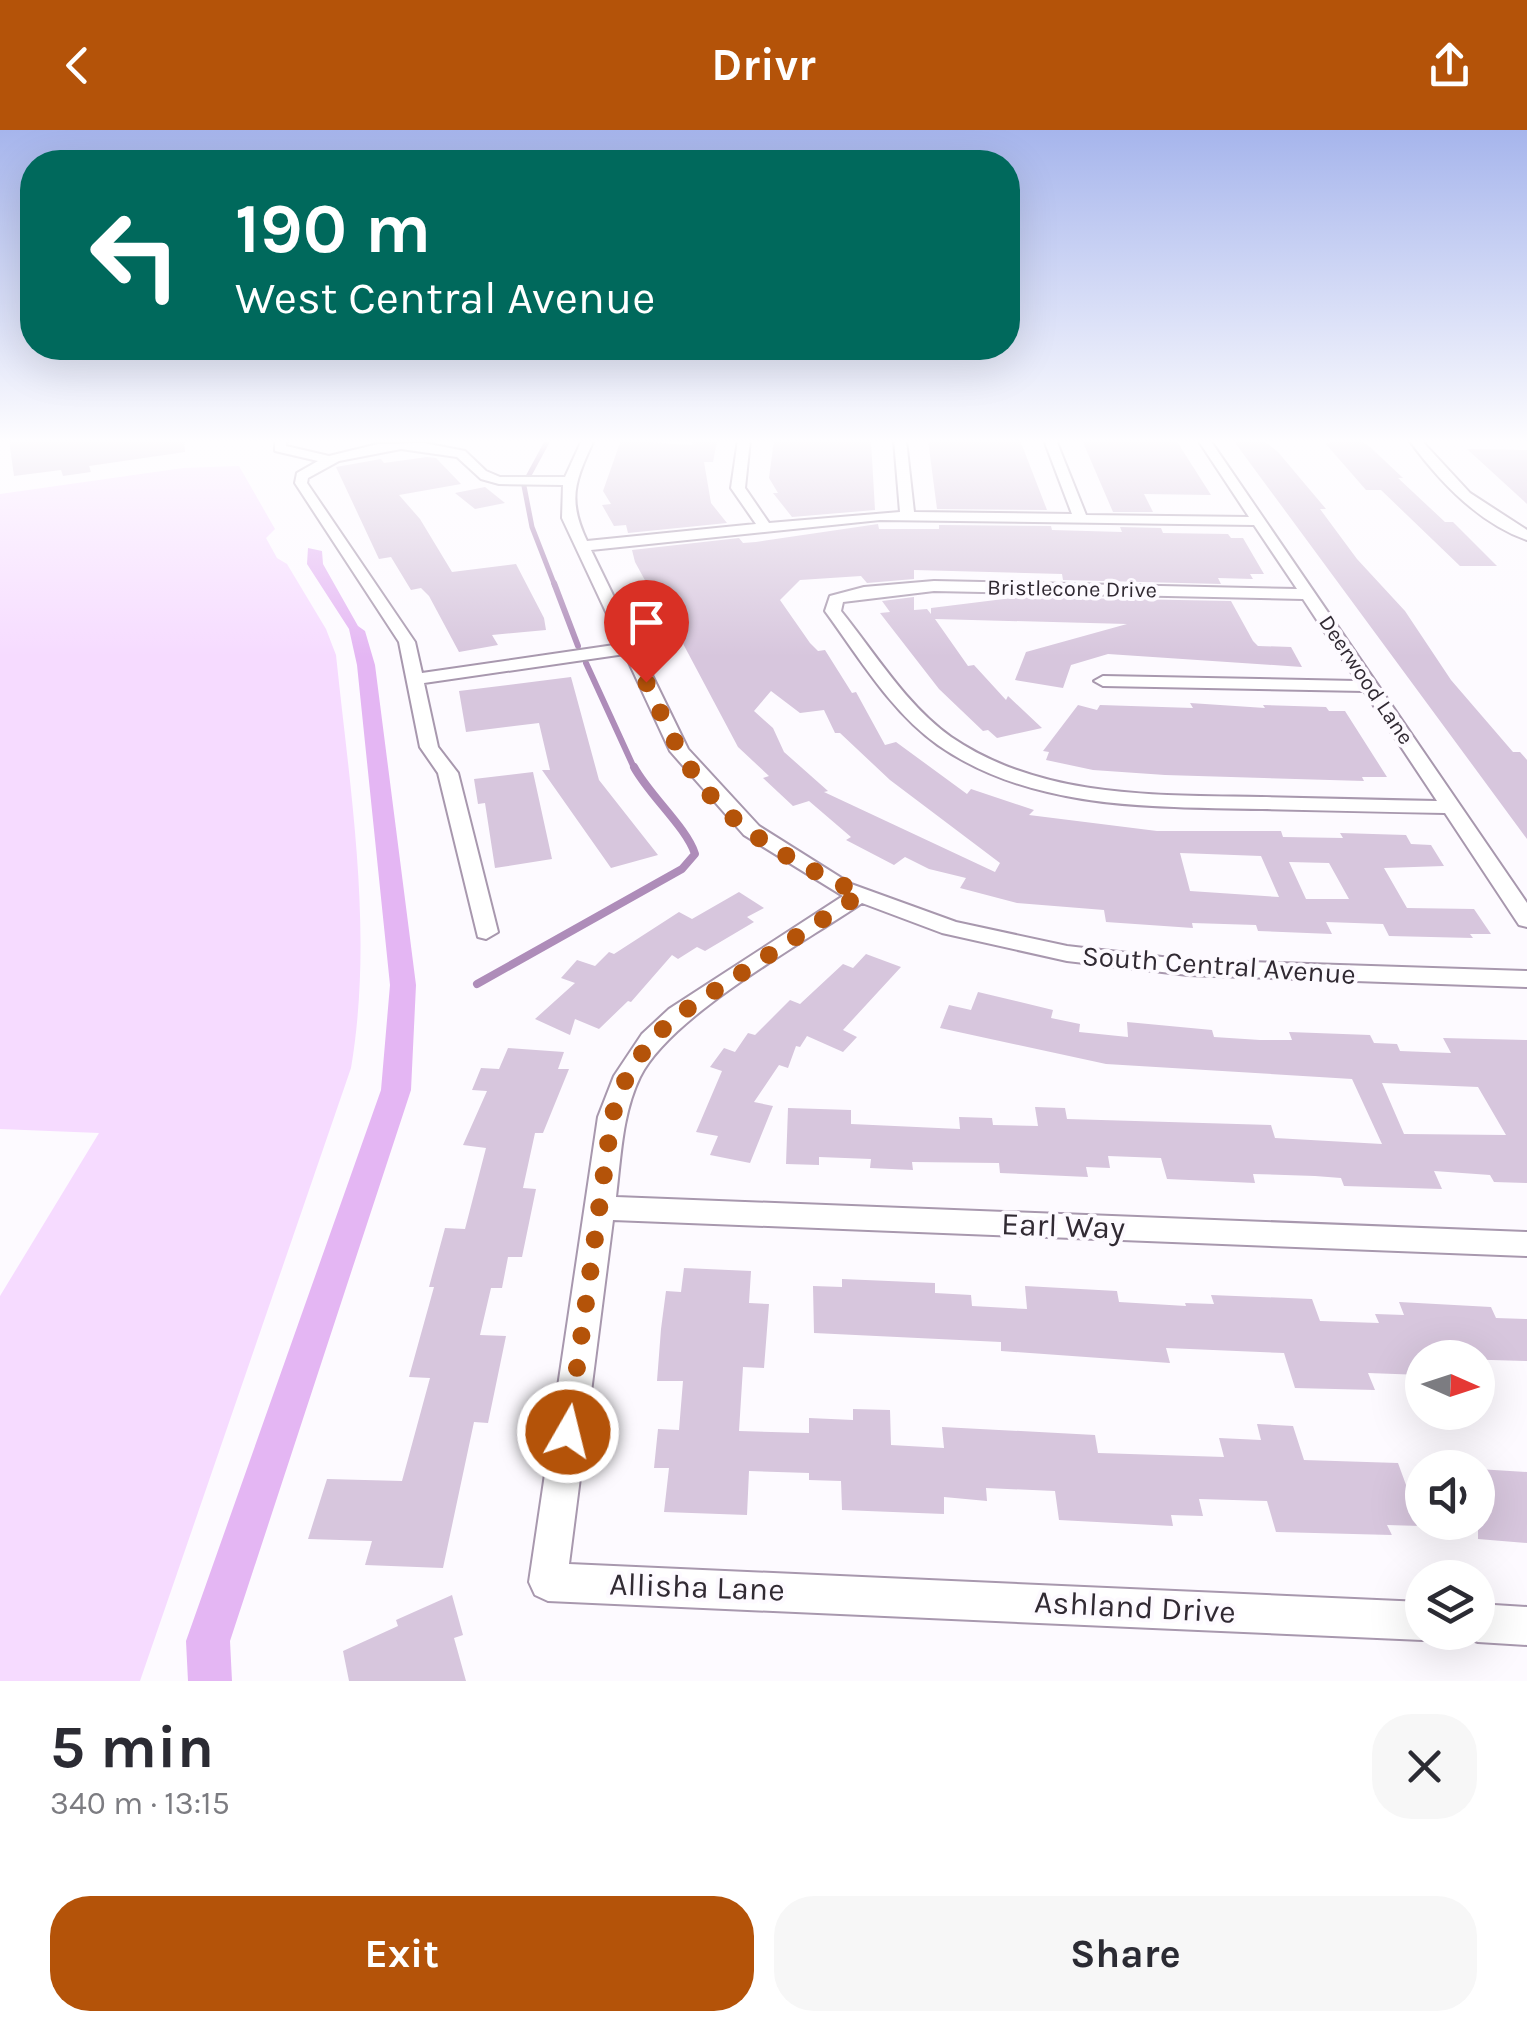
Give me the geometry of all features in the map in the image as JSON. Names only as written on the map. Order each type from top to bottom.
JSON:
[{"type":"street","points":[[321,512],[407,642],[428,747],[448,773],[486,932]]},
{"type":"street","name":"South Central Avenue","points":[[568,512],[629,648],[680,751],[703,786],[734,819],[766,843],[861,894],[961,931],[1027,949],[1109,962],[1200,969],[1527,978]]},
{"type":"street","points":[[755,512],[764,526]]},
{"type":"street","points":[[1078,512],[1080,518]]},
{"type":"street","name":"Deerwood Lane","points":[[1253,512],[1527,920]]},
{"type":"street","points":[[1486,512],[1527,536]]},
{"type":"street","points":[[584,546],[907,515],[1259,522]]},
{"type":"street","name":"Bristlecone Drive","points":[[1308,594],[934,586],[864,592],[836,600],[833,611],[920,720],[944,741],[972,758],[1039,783],[1078,792],[1177,802],[1451,807]]},
{"type":"street","points":[[414,679],[629,648]]},
{"type":"street","points":[[1103,681],[1370,686]]},
{"type":"street","points":[[599,1208],[612,1116],[627,1076],[651,1040],[678,1015],[861,894]]},
{"type":"street","name":"Earl Way","points":[[599,1208],[1527,1244]]},
{"type":"street","name":"Allisha Lane","points":[[599,1208],[548,1582],[847,1593]]},
{"type":"street","name":"Ashland Drive","points":[[847,1593],[1405,1620]]},
{"type":"street","points":[[1495,1624],[1527,1626]]},
{"type":"shaded area","points":[[0,512],[266,512],[275,529],[266,538],[277,558],[287,564],[326,629],[336,655],[357,861],[358,1017],[351,1068],[140,1681],[0,1681],[0,1296],[99,1133],[0,1129]]},
{"type":"building","points":[[357,512],[414,512],[452,572],[516,564],[544,618],[546,630],[492,635],[498,645],[459,652],[429,596],[421,588],[411,590],[391,557],[379,559]]},
{"type":"building","points":[[606,512],[719,512],[727,523],[628,533],[626,525],[614,526]]},
{"type":"building","points":[[788,512],[847,512],[792,517]]},
{"type":"building","points":[[1286,512],[1323,512],[1357,559],[1405,611],[1451,680],[1513,752],[1520,752],[1527,760],[1527,839]]},
{"type":"building","points":[[1404,512],[1435,512],[1445,522],[1453,522],[1497,566],[1460,566]]},
{"type":"building","points":[[878,524],[879,529],[1051,526],[1052,530],[1122,532],[1120,527],[1161,528],[1163,533],[1228,534],[1231,538],[1243,538],[1264,574],[1250,574],[1253,579],[1218,578],[1221,584],[1063,580],[1062,574],[914,570],[914,579],[867,583],[861,576],[800,580],[780,600],[810,643],[818,651],[825,650],[852,693],[856,692],[885,745],[896,742],[967,794],[971,789],[1034,810],[1029,815],[1157,831],[1281,831],[1283,837],[1343,838],[1340,833],[1406,835],[1411,844],[1431,845],[1444,866],[1384,868],[1407,908],[1474,909],[1491,934],[1470,934],[1473,938],[1389,936],[1383,924],[1326,922],[1332,934],[1258,931],[1256,925],[1192,923],[1193,928],[1106,922],[1104,910],[1017,903],[960,888],[966,878],[929,869],[905,857],[894,865],[846,840],[851,837],[809,801],[793,806],[738,747],[663,606],[659,606],[635,562],[632,550],[739,538],[743,543]],"holes":[[[771,691],[800,713],[824,710],[835,733],[840,733],[890,780],[1000,863],[995,872],[824,792],[828,791],[784,752],[773,728],[754,711]],[[1180,853],[1261,856],[1279,897],[1190,891]],[[1289,862],[1329,863],[1349,899],[1306,899]]]},
{"type":"building","points":[[914,597],[914,610],[927,609],[931,614],[931,608],[1021,597],[1231,601],[1258,646],[1291,647],[1302,667],[1108,654],[1071,665],[1063,688],[1015,680],[1026,652],[1127,624],[935,619],[968,666],[974,665],[1006,700],[1008,696],[1042,728],[997,738],[988,730],[983,731],[939,689],[880,613],[890,612],[882,601]]},
{"type":"building","points":[[571,677],[599,780],[658,855],[611,868],[542,770],[550,770],[539,723],[466,732],[459,691]]},
{"type":"building","points":[[1190,703],[1326,707],[1329,711],[1345,711],[1387,777],[1362,777],[1364,781],[1165,775],[1093,770],[1046,760],[1049,752],[1043,751],[1078,705],[1097,710],[1100,705],[1193,708]]},
{"type":"building","points":[[533,772],[552,859],[495,868],[485,803],[478,804],[474,779]]},
{"type":"building","points":[[739,892],[764,908],[747,917],[754,922],[705,951],[697,947],[678,959],[672,955],[631,1002],[599,1029],[575,1019],[570,1035],[535,1019],[575,983],[561,978],[577,960],[595,966],[609,952],[614,954],[679,912],[692,919]]},
{"type":"building","points":[[866,954],[901,967],[843,1030],[857,1037],[843,1052],[807,1036],[800,1047],[796,1046],[788,1068],[779,1065],[754,1102],[773,1106],[750,1163],[710,1155],[718,1136],[696,1132],[722,1071],[710,1067],[724,1048],[735,1052],[748,1033],[755,1035],[790,1000],[800,1004],[843,964],[853,968]]},
{"type":"building","points":[[978,992],[1053,1010],[1051,1018],[1080,1024],[1079,1032],[1128,1037],[1127,1022],[1212,1030],[1214,1037],[1260,1040],[1292,1040],[1289,1032],[1370,1035],[1374,1043],[1397,1044],[1400,1051],[1451,1053],[1443,1038],[1527,1040],[1527,1183],[1494,1182],[1490,1175],[1434,1171],[1442,1189],[1344,1186],[1341,1178],[1315,1176],[1253,1174],[1255,1183],[1167,1179],[1161,1158],[1108,1156],[1110,1168],[1086,1167],[1088,1177],[1000,1173],[999,1163],[912,1162],[913,1170],[870,1168],[871,1159],[819,1157],[819,1165],[786,1164],[788,1108],[851,1110],[851,1124],[960,1129],[959,1117],[992,1118],[993,1125],[1038,1126],[1035,1107],[1065,1108],[1067,1119],[1271,1125],[1275,1138],[1382,1144],[1352,1079],[1106,1064],[940,1028],[949,1005],[971,1010]],"holes":[[[1382,1083],[1478,1087],[1506,1135],[1404,1134]]]},
{"type":"building","points":[[508,1048],[564,1052],[558,1069],[569,1069],[543,1133],[535,1133],[523,1188],[536,1189],[522,1257],[508,1257],[502,1288],[491,1288],[480,1335],[506,1336],[488,1423],[474,1422],[443,1568],[365,1565],[372,1541],[308,1539],[327,1479],[402,1481],[430,1378],[409,1377],[434,1287],[429,1287],[445,1228],[465,1229],[486,1148],[463,1145],[487,1091],[472,1090],[481,1068],[499,1069]]},
{"type":"building","points":[[684,1268],[751,1271],[749,1303],[769,1304],[764,1368],[743,1367],[739,1431],[809,1433],[809,1418],[853,1420],[853,1409],[890,1410],[891,1445],[944,1448],[942,1427],[1095,1435],[1098,1453],[1224,1457],[1219,1438],[1261,1440],[1257,1424],[1293,1426],[1304,1460],[1398,1463],[1405,1482],[1405,1526],[1387,1525],[1392,1535],[1276,1532],[1267,1501],[1199,1499],[1203,1516],[1171,1515],[1173,1526],[1059,1520],[1055,1491],[986,1488],[987,1501],[944,1497],[944,1514],[842,1510],[841,1481],[809,1480],[809,1473],[749,1471],[747,1515],[664,1512],[669,1468],[654,1468],[658,1429],[679,1430],[683,1381],[657,1381],[661,1329],[666,1291],[681,1292]]},
{"type":"building","points":[[842,1279],[935,1283],[935,1293],[971,1295],[972,1306],[1027,1309],[1025,1286],[1117,1291],[1119,1302],[1186,1306],[1185,1303],[1214,1304],[1211,1295],[1312,1299],[1320,1321],[1379,1323],[1375,1314],[1404,1315],[1399,1302],[1491,1307],[1496,1318],[1527,1319],[1527,1361],[1495,1360],[1495,1340],[1405,1340],[1405,1374],[1368,1373],[1375,1390],[1295,1388],[1284,1353],[1166,1348],[1170,1363],[1001,1351],[1001,1342],[814,1333],[813,1286],[842,1287]]},
{"type":"building","points":[[1495,1470],[1527,1472],[1527,1543],[1490,1540],[1495,1540]]},
{"type":"building","points":[[452,1595],[463,1635],[454,1638],[466,1681],[349,1681],[343,1651],[398,1626],[396,1620]]},
{"type":"waterway","points":[[529,512],[555,586]]},
{"type":"waterway","points":[[314,551],[315,564],[351,624]]},
{"type":"waterway","points":[[554,583],[578,646]]},
{"type":"waterway","points":[[210,1681],[208,1641],[396,1090],[403,985],[366,665],[356,631]]},
{"type":"waterway","points":[[586,663],[635,770]]},
{"type":"waterway","points":[[477,984],[682,869],[695,854],[684,833],[634,767]]},
{"type":"route","points":[[568,1432],[612,1116],[627,1076],[651,1040],[678,1015],[861,894],[814,872],[734,819],[703,786],[680,751],[646,682]]}]
